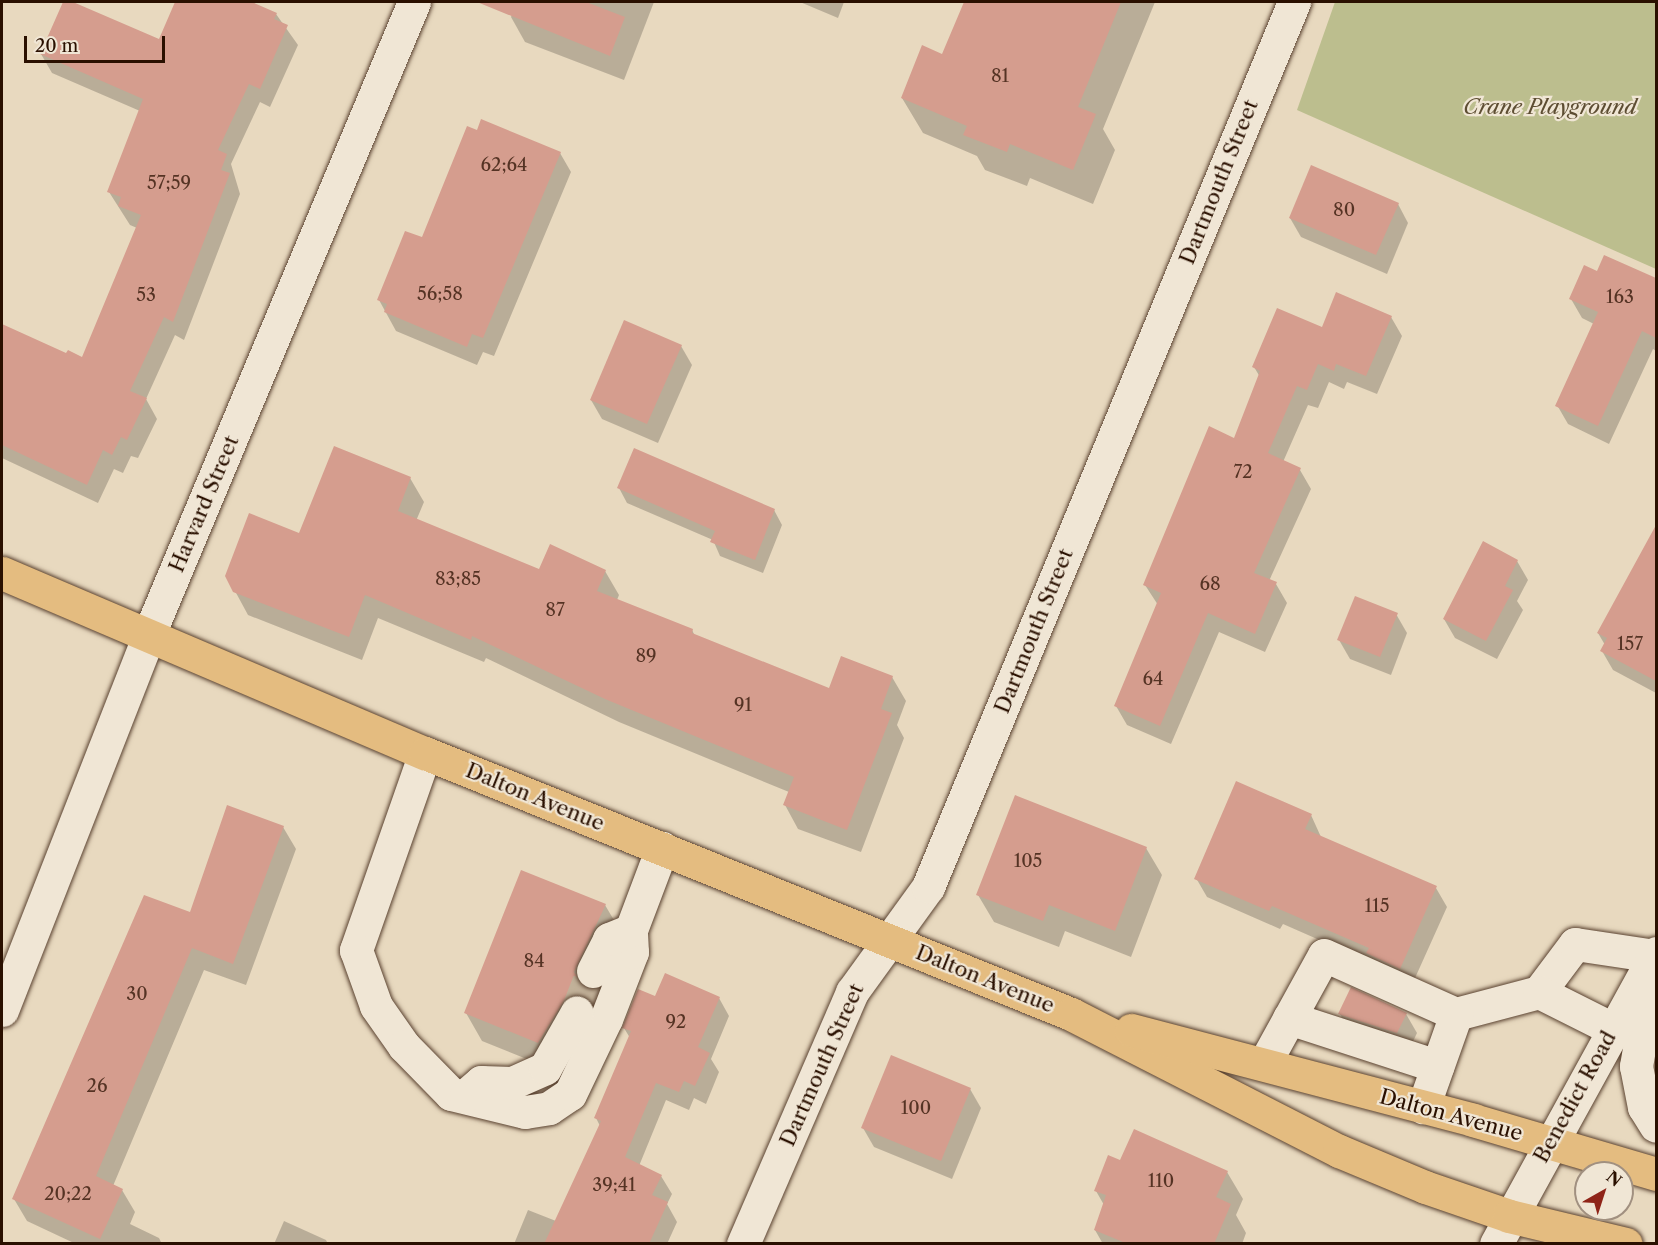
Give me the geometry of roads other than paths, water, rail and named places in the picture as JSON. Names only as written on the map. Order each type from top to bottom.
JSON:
[{"type":"main road","name":"Dalton Avenue","points":[[2,573],[425,753],[1071,1014],[1339,1150],[1425,1187],[1503,1230],[1626,1244]]},
{"type":"main road","name":"Dalton Avenue","points":[[1071,1014],[1551,1142],[1656,1174]]},
{"type":"street","name":"Harvard Street","points":[[2,1010],[149,634],[414,2]]},
{"type":"street","name":"Dartmouth Street","points":[[743,1244],[852,992],[887,939],[910,915],[928,886],[1294,2]]},
{"type":"street","points":[[425,753],[356,950],[376,1006],[404,1046],[451,1094],[525,1112],[549,1108],[570,1094],[625,971],[632,952],[631,930],[662,848]]},
{"type":"street","points":[[593,970],[609,939],[631,930]]},
{"type":"street","points":[[1264,1064],[1324,955],[1456,1014],[1539,992],[1575,944],[1656,954],[1636,1066],[1644,1107],[1656,1126]]},
{"type":"street","name":"Benedict Road","points":[[1503,1230],[1612,1029],[1656,954]]},
{"type":"street","points":[[1539,992],[1612,1029]]},
{"type":"street","points":[[465,1096],[481,1082],[512,1083],[545,1068],[577,1012]]},
{"type":"street","points":[[1423,1107],[1456,1014]]},
{"type":"street","points":[[1289,1018],[1437,1066]]},
{"type":"tunnel","points":[[577,1012],[593,971]]},
{"type":"park label","name":"Crane Playground","points":[[1550,107]]}]
